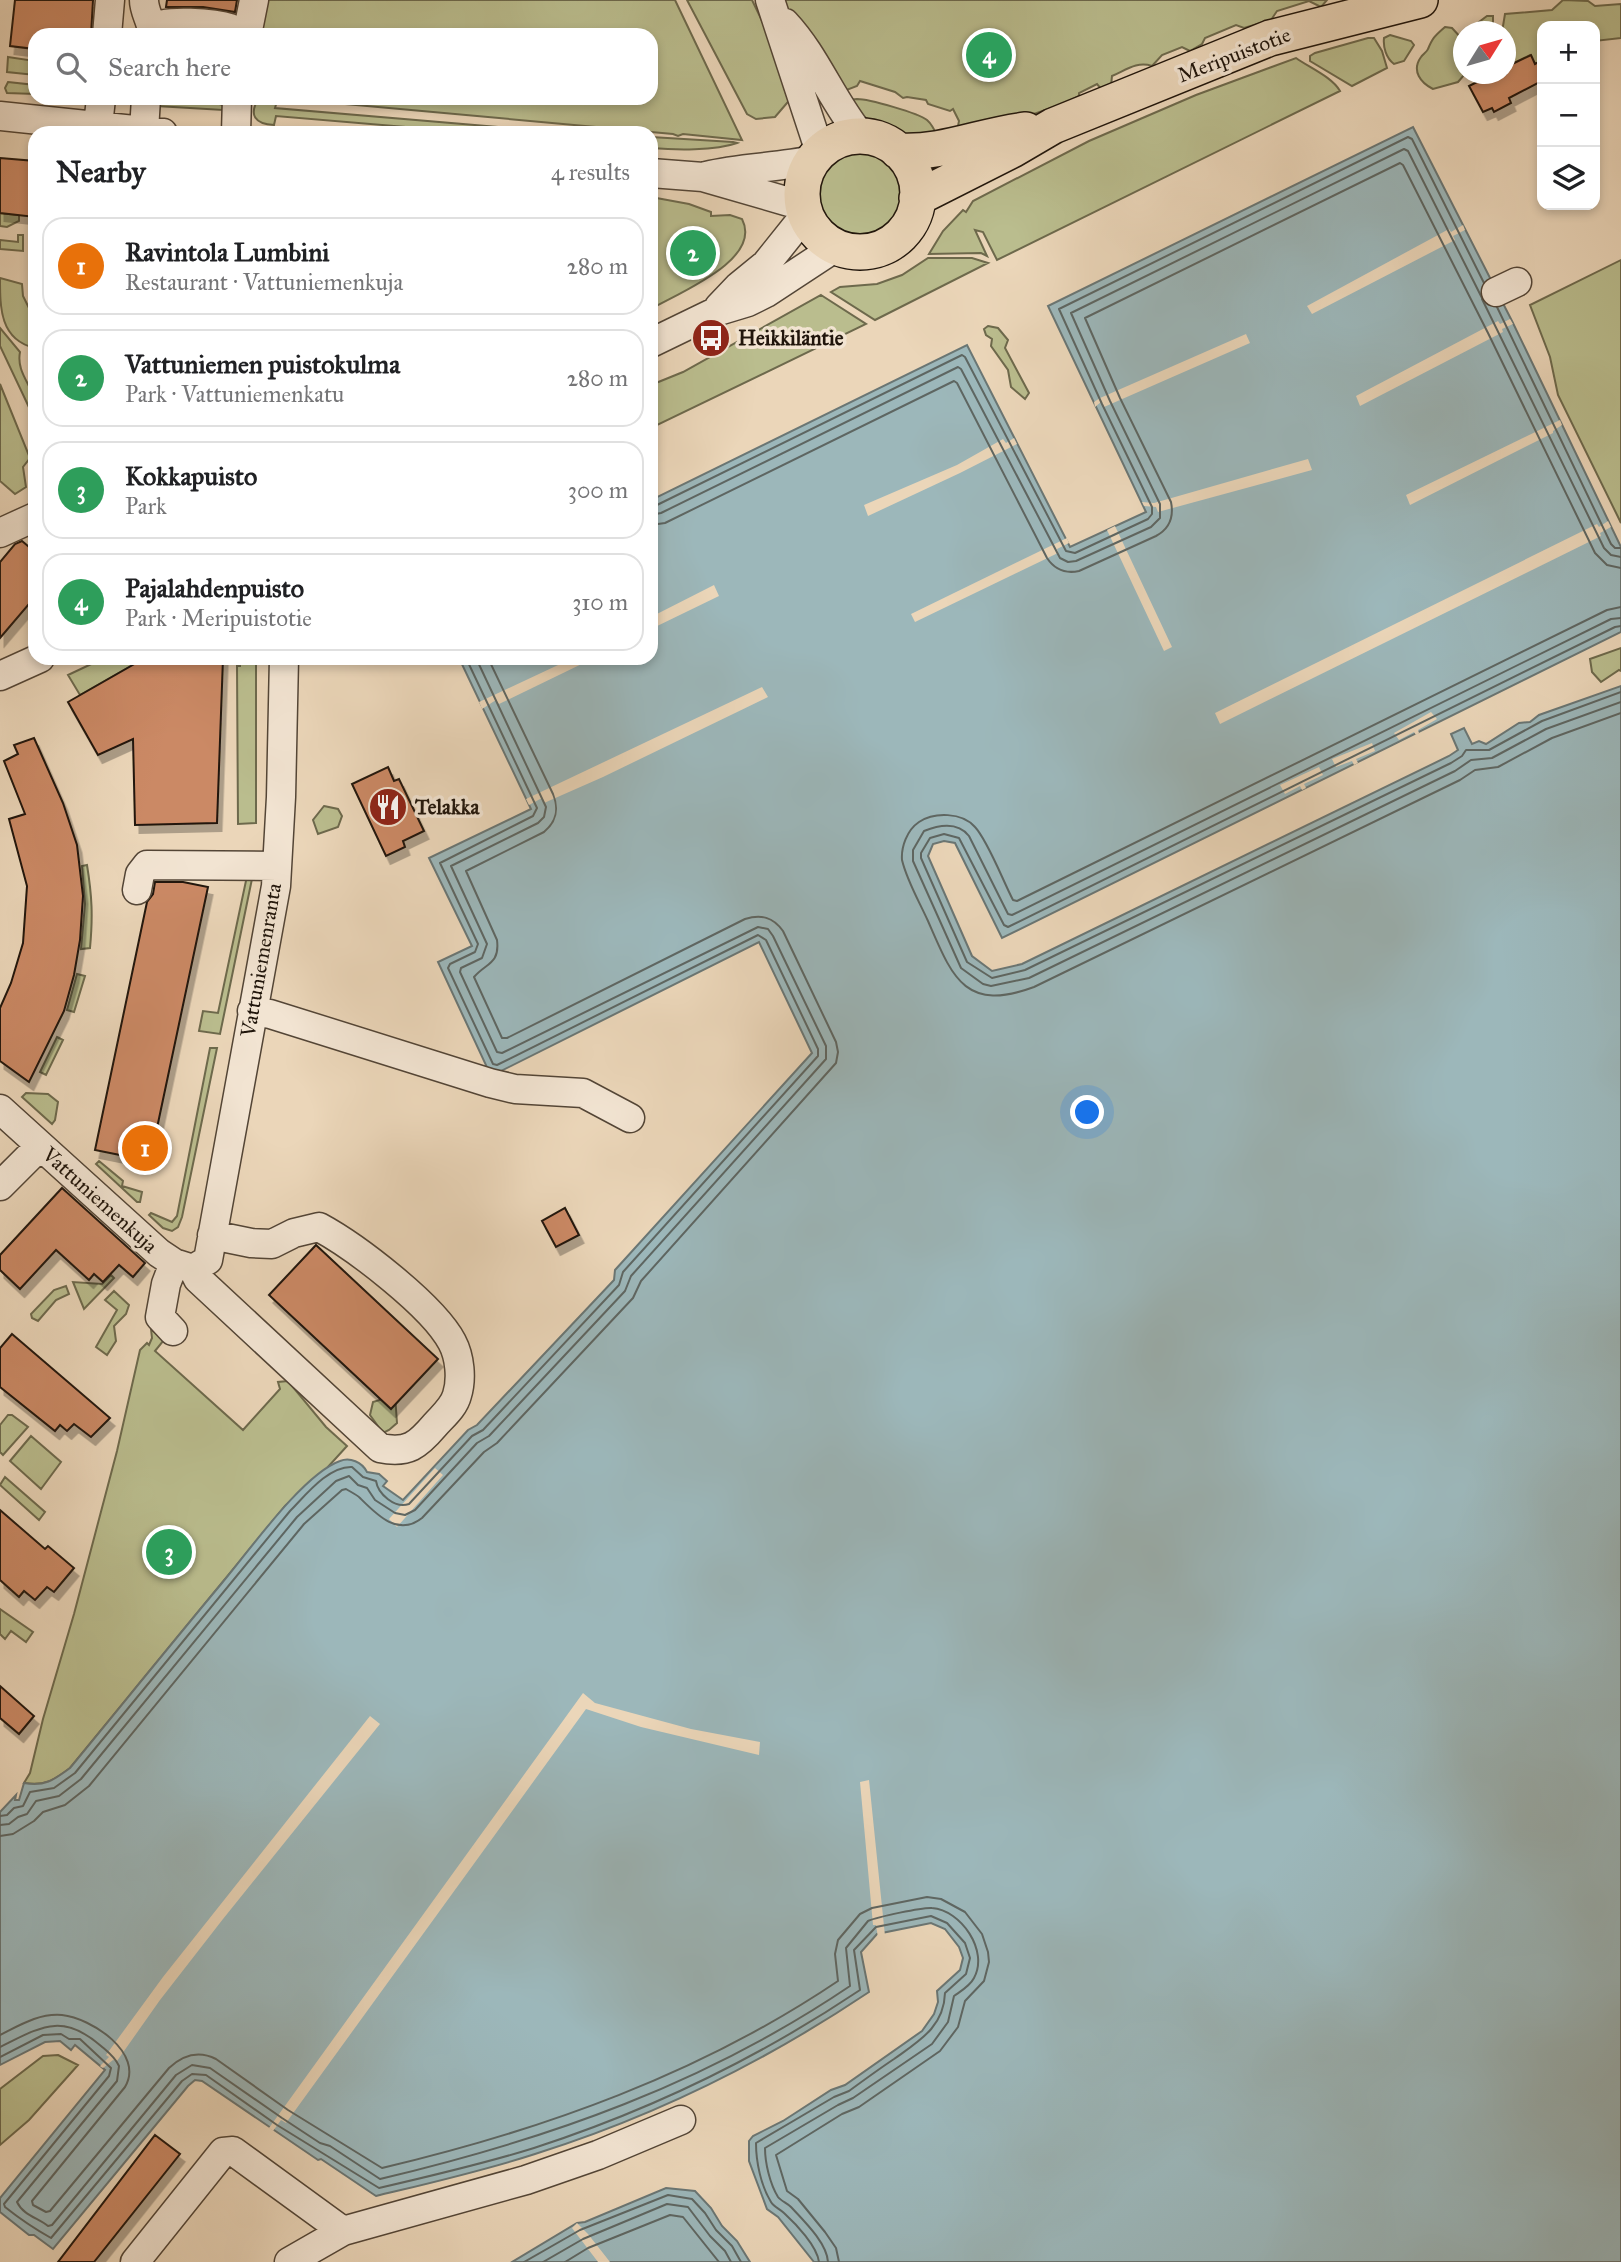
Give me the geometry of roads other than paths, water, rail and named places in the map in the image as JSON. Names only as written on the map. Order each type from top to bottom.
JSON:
[{"type":"main road","name":"Meripuistotie","points":[[917,198],[1053,126],[1269,38],[1420,0]]},
{"type":"main road","name":"Meripuistotie","points":[[898,150],[920,152],[948,148],[1005,132],[1053,126]]},
{"type":"main road","points":[[861,136],[880,140],[898,150],[915,177],[917,198],[909,225],[889,244],[863,252],[836,247],[815,230],[804,210],[802,187],[808,168],[817,156],[839,140],[861,136]]},
{"type":"street","points":[[108,28],[110,0]]},
{"type":"street","points":[[145,0],[151,28]]},
{"type":"street","points":[[248,28],[254,0]]},
{"type":"street","points":[[773,7],[798,37],[833,98],[861,136]]},
{"type":"street","points":[[703,177],[736,168],[787,166],[817,156],[807,109],[773,7]]},
{"type":"street","points":[[156,28],[159,24],[172,21],[231,28]]},
{"type":"street","points":[[0,116],[98,126],[100,105]]},
{"type":"street","points":[[147,105],[152,126]]},
{"type":"street","points":[[236,126],[237,105]]},
{"type":"street","points":[[658,174],[703,177],[804,210],[766,264],[739,286],[715,312]]},
{"type":"street","points":[[658,340],[715,312],[748,302],[766,293],[836,247]]},
{"type":"street","points":[[0,533],[28,520]]},
{"type":"street","points":[[0,676],[28,663]]},
{"type":"street","name":"Vattuniemenranta","points":[[173,1331],[160,1317],[166,1284],[197,1257],[270,928],[281,797],[284,665]]},
{"type":"street","points":[[137,890],[140,874],[147,864],[277,866]]},
{"type":"street","points":[[252,1012],[270,1014],[490,1083],[515,1089],[583,1093],[630,1118]]},
{"type":"street","name":"Vattuniemenkuja","points":[[0,1109],[40,1146],[76,1163],[159,1253],[197,1257]]},
{"type":"street","points":[[0,1186],[40,1146]]},
{"type":"street","points":[[319,1227],[341,1238],[435,1317],[453,1343],[457,1357],[460,1374],[455,1402],[420,1443],[394,1451],[380,1448],[198,1279],[197,1257],[251,1243],[272,1244],[294,1233],[319,1227]]},
{"type":"street","points":[[289,2262],[343,2231],[526,2180],[598,2155],[681,2120]]},
{"type":"street","points":[[135,2262],[223,2152],[233,2151],[343,2231]]},
{"type":"water","points":[[1413,127],[1512,321],[1621,547],[1621,632],[1002,938],[955,843],[944,841],[933,844],[928,856],[972,956],[992,971],[1022,964],[1449,756],[1458,750],[1451,734],[1464,728],[1472,744],[1479,741],[1486,744],[1519,723],[1530,722],[1539,715],[1621,686],[1621,2262],[814,2262],[778,2217],[767,2209],[749,2161],[749,2141],[753,2136],[783,2121],[831,2090],[845,2085],[922,2031],[934,2014],[938,2002],[937,1991],[960,1970],[963,1958],[959,1947],[945,1929],[931,1923],[877,1934],[861,1952],[869,1992],[790,2041],[708,2085],[622,2123],[535,2154],[376,2196],[202,2081],[195,2080],[53,2249],[34,2235],[29,2235],[0,2212],[0,2198],[105,2070],[75,2045],[71,2050],[60,2041],[45,2042],[0,2065],[0,1812],[16,1795],[15,1800],[19,1800],[24,1783],[48,1782],[70,1768],[277,1515],[325,1469],[340,1461],[355,1461],[367,1472],[379,1474],[387,1481],[383,1486],[403,1500],[614,1280],[615,1270],[812,1053],[759,942],[491,1076],[438,962],[472,946],[429,858],[531,809],[462,665],[658,665],[658,497],[967,345],[1070,547],[1146,512],[1048,306]]},
{"type":"water","points":[[666,2188],[695,2191],[737,2241],[750,2262],[512,2262],[577,2223]]},
{"type":"place","name":"Pajalahdenpuisto","points":[[989,55]]},
{"type":"place","name":"Vattuniemen puistokulma","points":[[693,253]]},
{"type":"place","name":"Heikkiläntie","points":[[711,338]]},
{"type":"place","name":"Telakka","points":[[388,807]]},
{"type":"place","name":"Ravintola Lumbini","points":[[145,1148]]},
{"type":"place","name":"Kokkapuisto","points":[[169,1552]]}]
